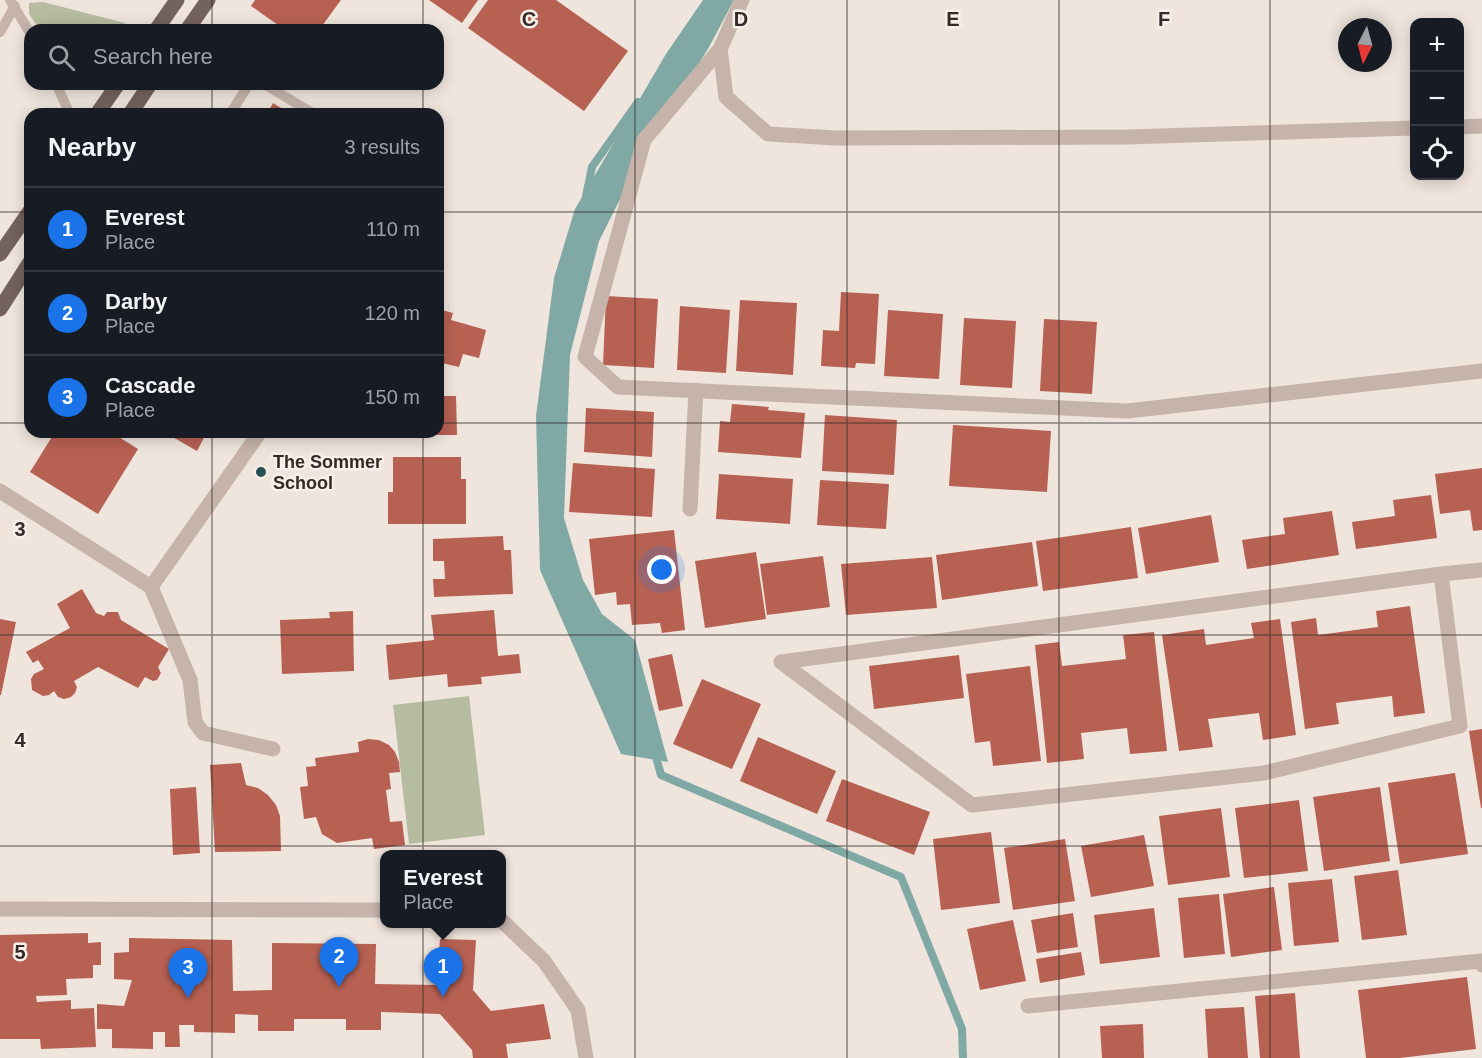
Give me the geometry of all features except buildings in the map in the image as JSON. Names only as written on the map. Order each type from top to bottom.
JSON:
[{"type":"main road","points":[[160,24],[177,0]]},
{"type":"main road","points":[[192,24],[208,0]]},
{"type":"main road","points":[[101,108],[114,90]]},
{"type":"main road","points":[[134,108],[146,90]]},
{"type":"main road","points":[[0,254],[24,219]]},
{"type":"main road","points":[[0,309],[24,271]]},
{"type":"street","points":[[742,0],[720,49],[644,140],[585,357],[618,387],[1127,411],[1482,371]]},
{"type":"street","points":[[720,49],[726,97],[768,134],[836,138],[1127,137],[1410,128]]},
{"type":"street","points":[[1464,127],[1482,126]]},
{"type":"street","points":[[690,509],[696,390]]},
{"type":"street","points":[[151,587],[256,438]]},
{"type":"street","points":[[0,491],[151,587],[190,680],[195,722],[203,733],[273,749]]},
{"type":"street","points":[[1441,574],[1460,726],[1264,773],[972,806],[781,662],[1441,574],[1482,570]]},
{"type":"street","points":[[0,909],[380,910]]},
{"type":"street","points":[[506,926],[544,961],[578,1010],[586,1058]]},
{"type":"street","points":[[1028,1006],[1482,962]]},
{"type":"lane","points":[[0,32],[12,3]]},
{"type":"lane","points":[[12,3],[25,24]]},
{"type":"lane","points":[[59,90],[67,108]]},
{"type":"lane","points":[[234,108],[245,90]]},
{"type":"lane","points":[[274,90],[304,108]]},
{"type":"green space","points":[[43,2],[125,23],[36,24],[29,14],[29,3]]},
{"type":"green space","points":[[469,696],[485,835],[409,844],[393,705]]},
{"type":"water","points":[[703,0],[734,0],[708,49],[646,148],[599,241],[570,355],[564,518],[583,580],[602,614],[635,640],[668,762],[621,754],[540,570],[536,416],[554,278],[575,209],[666,54]]},
{"type":"waterway","points":[[586,196],[592,167],[638,102]]},
{"type":"waterway","points":[[654,750],[661,775],[901,877],[962,1029],[963,1058]]},
{"type":"place","name":"The Sommer School","points":[[261,472]]},
{"type":"place","name":"Darby","points":[[339,987]]},
{"type":"place","name":"Everest","points":[[443,997]]},
{"type":"place","name":"Cascade","points":[[188,998]]}]
